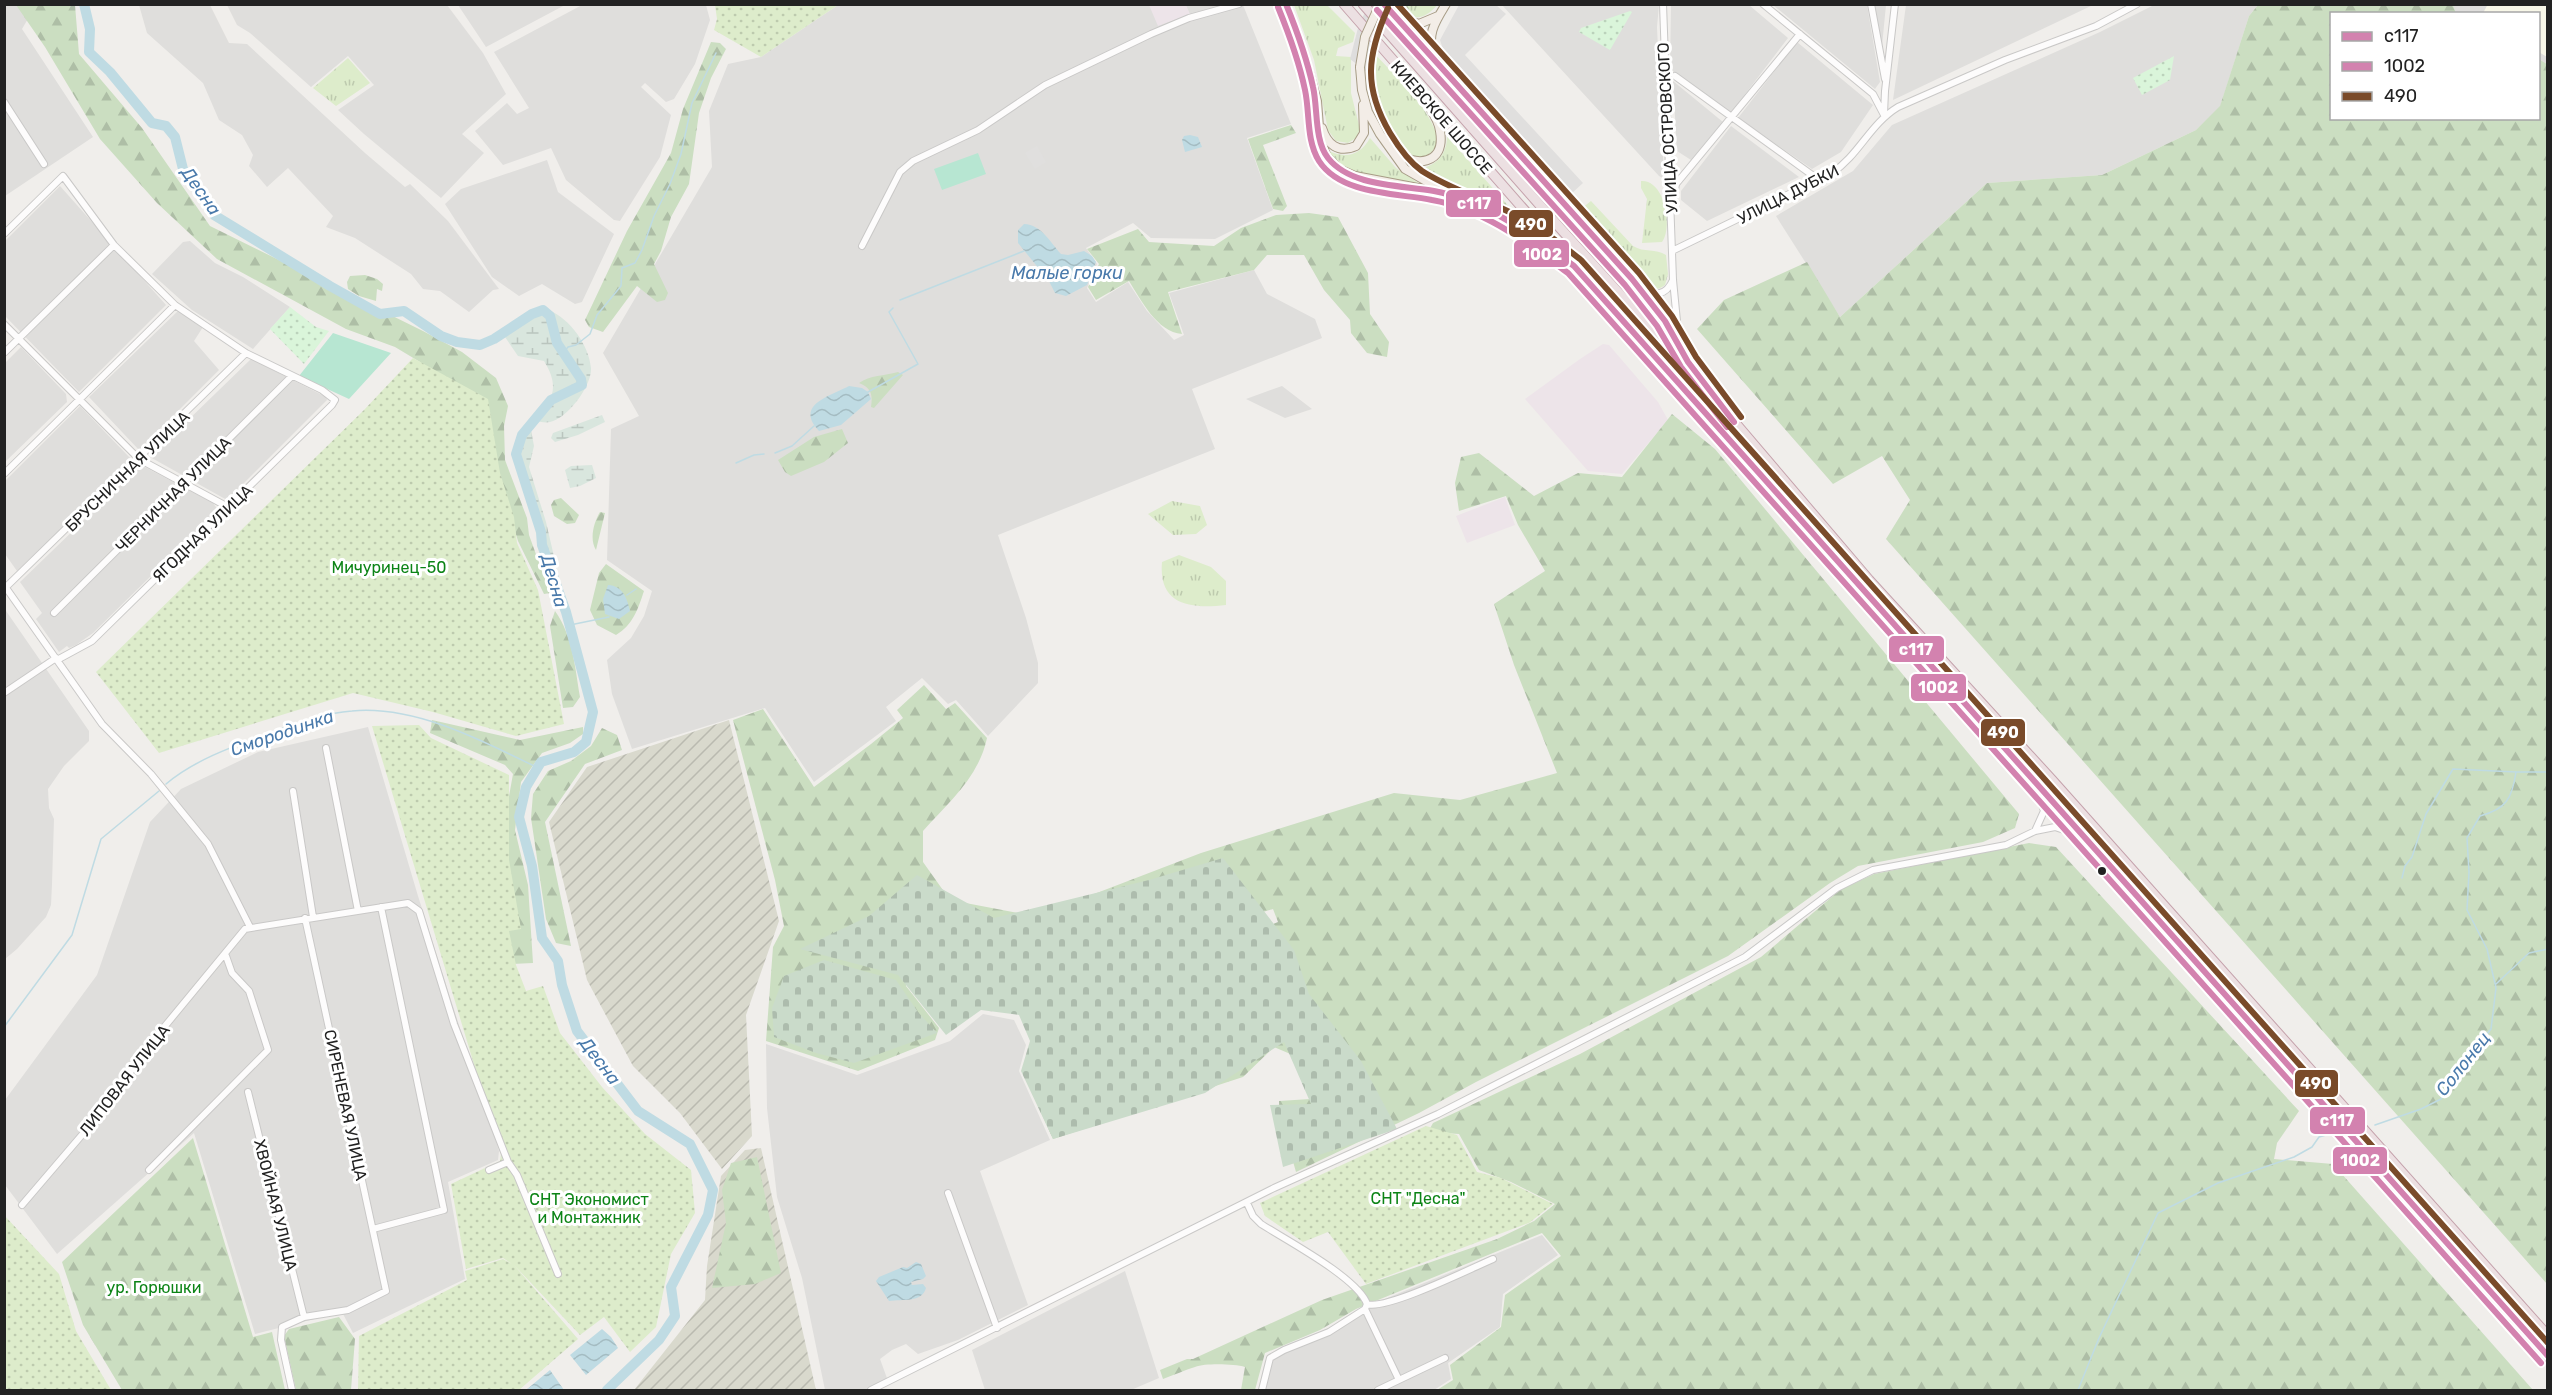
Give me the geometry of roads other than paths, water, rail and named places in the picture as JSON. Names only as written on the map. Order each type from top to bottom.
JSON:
[{"type":"highway","name":"КИЕВСКОЕ ШОССЕ","points":[[1344,4],[1421,94],[2547,1357]]},
{"type":"highway","name":"КИЕВСКОЕ ШОССЕ","points":[[1363,4],[1561,229],[1714,398],[1869,580],[2052,780],[2547,1336]]},
{"type":"main road","points":[[1286,4],[1306,59],[1319,118],[1320,140],[1324,151],[1335,166],[1355,176],[1449,194]]},
{"type":"main road","points":[[1338,4],[1351,13]]},
{"type":"main road","points":[[1319,118],[1330,144],[1341,149],[1352,148],[1359,144],[1364,133],[1364,99],[1360,67],[1365,37],[1382,4],[1632,279],[1661,315],[1688,362],[1714,398]]},
{"type":"main road","points":[[1435,60],[1430,38],[1438,16],[1446,4]]},
{"type":"main road","points":[[1391,13],[1415,24],[1424,23],[1438,16]]},
{"type":"main road","points":[[1387,145],[1412,162],[1426,161],[1437,152],[1441,141],[1439,125],[1421,94]]},
{"type":"main road","points":[[1364,99],[1376,127],[1408,171],[1449,194],[1521,227],[1574,266]]},
{"type":"street","points":[[862,246],[900,172],[913,162],[978,130],[1045,85],[1189,18],[1239,4]]},
{"type":"street","name":"УЛИЦА ОСТРОВСКОГО","points":[[1663,4],[1672,251]]},
{"type":"street","points":[[1763,4],[1873,94],[1884,115]]},
{"type":"street","points":[[1871,4],[1886,82]]},
{"type":"street","points":[[1884,115],[1895,4]]},
{"type":"street","name":"УЛИЦА ДУБКИ","points":[[1672,251],[1819,180],[1850,159],[1884,115],[1898,107],[2005,60],[2096,26],[2137,4]]},
{"type":"street","points":[[1674,197],[1676,183],[1800,34]]},
{"type":"street","points":[[1675,76],[1819,180]]},
{"type":"street","points":[[4,102],[44,164]]},
{"type":"street","points":[[4,234],[63,176],[114,245],[175,305],[246,353],[292,376]]},
{"type":"street","points":[[4,353],[114,245]]},
{"type":"street","points":[[1672,251],[1680,345]]},
{"type":"street","points":[[1632,279],[1657,295],[1668,289],[1673,280]]},
{"type":"street","points":[[4,474],[175,305]]},
{"type":"street","points":[[4,324],[139,459],[228,507]]},
{"type":"street","name":"БРУСНИЧНАЯ УЛИЦА","points":[[5,587],[246,353]]},
{"type":"street","name":"ЯГОДНАЯ УЛИЦА","points":[[4,693],[92,640],[332,405],[335,400],[332,396],[292,376]]},
{"type":"street","name":"ЧЕРНИЧНАЯ УЛИЦА","points":[[54,613],[292,376]]},
{"type":"street","points":[[5,587],[102,724],[151,774],[208,844],[250,927],[408,903],[419,911],[454,1024],[508,1162],[517,1175],[558,1274]]},
{"type":"street","points":[[327,748],[358,911]]},
{"type":"street","points":[[2034,782],[2044,811],[2035,831]]},
{"type":"street","points":[[293,791],[313,917]]},
{"type":"street","points":[[871,1390],[1246,1203],[1438,1114],[1745,957],[1837,888],[1873,870],[2006,844],[2035,831],[2060,828],[2084,838]]},
{"type":"street","points":[[373,1229],[444,1210],[381,907]]},
{"type":"street","name":"СИРЕНЕВАЯ УЛИЦА","points":[[304,1317],[348,1310],[386,1291],[305,918]]},
{"type":"street","name":"ЛИПОВАЯ УЛИЦА","points":[[22,1205],[87,1129],[165,1026],[226,956],[245,929],[250,927]]},
{"type":"street","points":[[149,1170],[268,1050],[249,991],[232,973],[226,956]]},
{"type":"street","name":"ХВОЙНАЯ УЛИЦА","points":[[248,1092],[304,1317]]},
{"type":"street","points":[[489,1170],[508,1162]]},
{"type":"street","points":[[948,1193],[997,1328]]},
{"type":"street","points":[[1246,1203],[1253,1216],[1261,1224],[1351,1282],[1365,1298],[1366,1307],[1399,1380]]},
{"type":"street","points":[[1262,1390],[1270,1358],[1284,1350],[1329,1332],[1366,1307],[1431,1287],[1493,1259]]},
{"type":"street","points":[[292,1390],[281,1340],[282,1327],[304,1317]]},
{"type":"street","points":[[1378,1390],[1445,1358]]},
{"type":"water","points":[[1184,136],[1198,137],[1202,147],[1185,152],[1182,140]]},
{"type":"water","name":"Малые горки","points":[[1024,224],[1041,231],[1061,254],[1068,255],[1084,251],[1092,256],[1096,262],[1087,285],[1066,296],[1055,293],[1049,281],[1018,243],[1018,230]]},
{"type":"water","points":[[849,386],[862,388],[868,392],[871,399],[841,425],[819,431],[812,422],[810,414],[812,408],[818,402]]},
{"type":"water","points":[[608,585],[621,590],[630,611],[619,619],[605,614],[603,599]]},
{"type":"water","points":[[916,1262],[921,1264],[926,1276],[911,1282],[912,1285],[923,1284],[926,1288],[924,1293],[916,1298],[889,1301],[876,1281],[879,1277],[903,1267],[907,1268]]},
{"type":"water","points":[[602,1329],[618,1348],[586,1375],[570,1355]]},
{"type":"water","points":[[550,1370],[564,1390],[526,1390]]},
{"type":"waterway","name":"Десна","points":[[84,4],[90,29],[89,52],[110,72],[152,123],[166,126],[175,137],[183,169],[214,215],[380,314],[404,311],[441,336],[457,342],[480,345],[494,339],[532,314],[543,310],[550,316],[557,343],[581,379],[582,385],[551,400],[522,435],[516,454],[541,532],[542,545],[566,612],[593,712],[586,742],[574,752],[541,762],[526,787],[519,817],[532,866],[542,938],[558,961],[562,985],[577,1031],[638,1111],[690,1144],[713,1190],[708,1215],[671,1287],[675,1316],[659,1340],[607,1390]]},
{"type":"waterway","points":[[564,352],[568,347],[576,345],[590,334],[597,315],[621,286],[622,268],[635,263],[642,250],[681,154],[692,103],[716,53]]},
{"type":"waterway","points":[[900,300],[1024,251]]},
{"type":"waterway","points":[[868,392],[918,364],[889,312],[893,308]]},
{"type":"waterway","points":[[775,453],[792,446],[814,426]]},
{"type":"waterway","points":[[736,463],[754,455],[764,454]]},
{"type":"waterway","points":[[627,595],[636,589]]},
{"type":"waterway","points":[[570,625],[609,617]]},
{"type":"waterway","name":"Смородинка","points":[[166,784],[188,768],[239,744],[307,720],[352,711],[376,711],[424,719],[472,737],[538,768]]},
{"type":"waterway","points":[[2402,878],[2405,866],[2412,857],[2426,814],[2453,769],[2516,772]]},
{"type":"waterway","name":"Солонец","points":[[2375,1125],[2421,1109],[2441,1099],[2464,1062],[2491,1029],[2496,988],[2487,949],[2467,910],[2469,872],[2467,838],[2480,816],[2496,810],[2506,802],[2510,796],[2516,772],[2548,772]]},
{"type":"waterway","name":"Смородинка","points":[[4,1027],[72,935],[101,839],[159,791]]},
{"type":"waterway","points":[[2496,984],[2529,953],[2548,949]]},
{"type":"waterway","name":"Солонец","points":[[2078,1390],[2099,1338],[2158,1213],[2218,1183],[2294,1157],[2312,1147],[2319,1137],[2326,1135]]},
{"type":"park label","name":"Мичуринец-50","points":[[389,567]]},
{"type":"park label","name":"СНТ \"Десна\"","points":[[1418,1198]]},
{"type":"park label","name":"СНТ Экономист и Монтажник","points":[[589,1208]]},
{"type":"park label","name":"ур. Горюшки","points":[[154,1287]]}]
